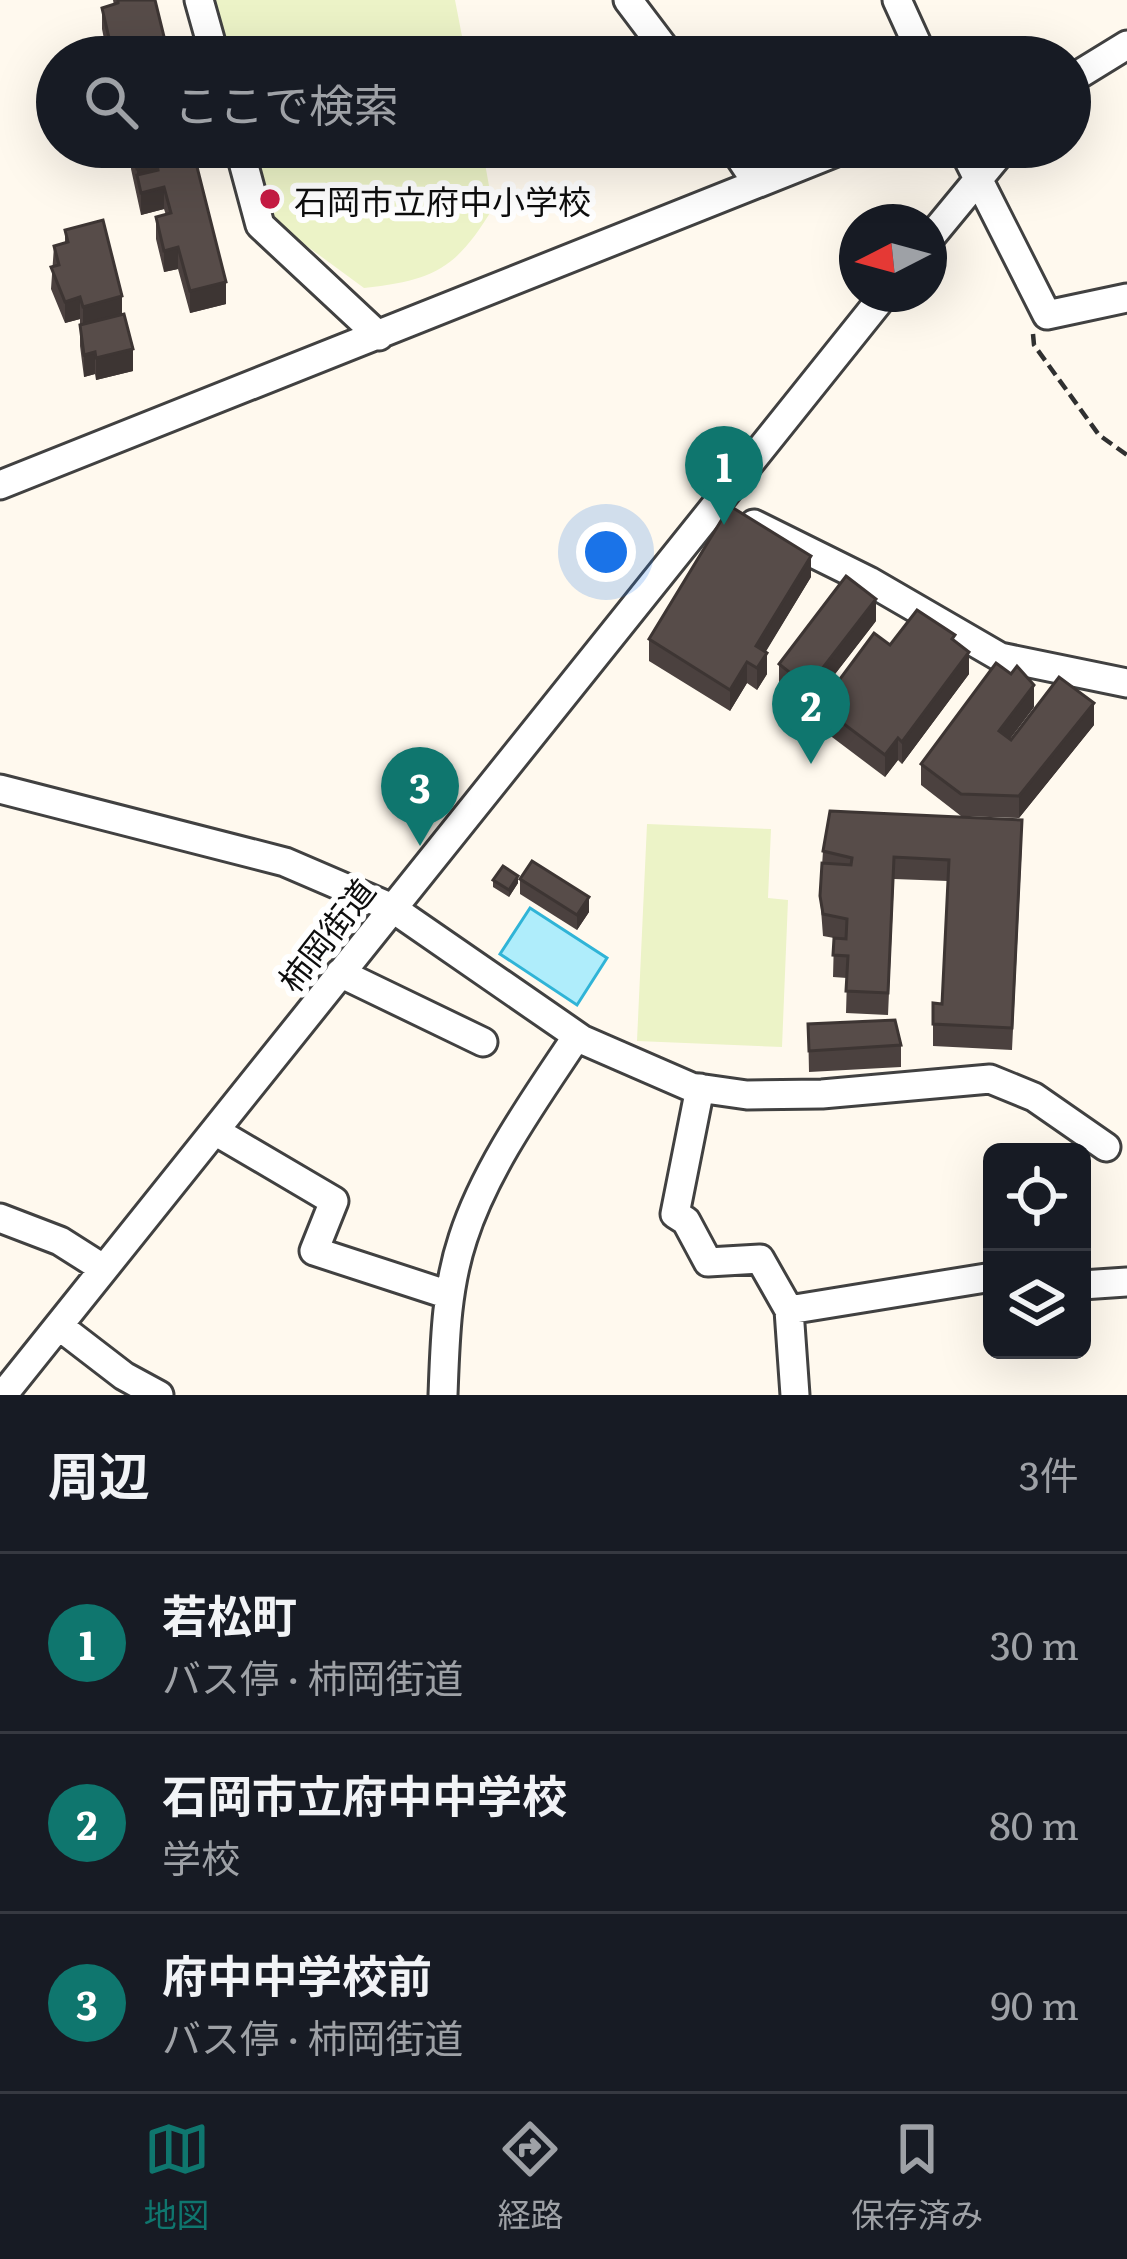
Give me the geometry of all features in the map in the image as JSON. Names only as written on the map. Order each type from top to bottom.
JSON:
[{"type":"street","points":[[200,0],[209,36]]},
{"type":"street","points":[[628,0],[655,36]]},
{"type":"street","points":[[897,0],[913,36]]},
{"type":"street","points":[[1091,67],[1127,45]]},
{"type":"street","points":[[245,168],[260,226],[379,336]]},
{"type":"street","points":[[747,168],[757,182]]},
{"type":"street","points":[[0,485],[794,168]]},
{"type":"street","points":[[971,168],[1047,315],[1127,298]]},
{"type":"street","points":[[947,216],[987,168]]},
{"type":"street","name":"柿岡街道","points":[[3,1395],[871,312]]},
{"type":"street","points":[[716,505],[869,581],[1000,657],[1127,683]]},
{"type":"street","points":[[0,789],[285,862],[392,908],[577,1036],[641,1068],[700,1088],[747,1095],[822,1094],[990,1079],[1034,1097],[1106,1147]]},
{"type":"street","points":[[340,973],[483,1042]]},
{"type":"street","points":[[443,1395],[449,1295],[464,1236],[490,1180],[577,1036]]},
{"type":"street","points":[[700,1088],[675,1214],[686,1220],[708,1262],[760,1259],[789,1310],[796,1395]]},
{"type":"street","points":[[214,1131],[334,1201],[314,1251],[449,1295]]},
{"type":"street","points":[[0,1218],[60,1241],[104,1269]]},
{"type":"street","points":[[789,1310],[903,1295],[983,1276]]},
{"type":"street","points":[[1091,1284],[1127,1282]]},
{"type":"street","points":[[59,1326],[124,1376],[159,1395]]},
{"type":"path","points":[[1042,307],[1030,317],[1034,345],[1099,435],[1127,455]]},
{"type":"green space","points":[[209,0],[455,0],[462,36],[218,36]]},
{"type":"green space","points":[[253,168],[486,168],[493,208],[467,245],[441,268],[409,281],[364,288],[266,216]]},
{"type":"green space","points":[[647,824],[771,829],[768,898],[788,900],[782,1047],[637,1041]]},
{"type":"water","points":[[530,908],[607,958],[577,1005],[500,954]]},
{"type":"building","points":[[155,0],[164,36],[109,36],[102,8]]},
{"type":"building","points":[[197,168],[226,282],[190,291],[178,247],[164,251],[156,217],[171,213],[164,187],[141,193],[137,175]]},
{"type":"building","points":[[103,220],[122,296],[83,307],[80,297],[65,302],[51,267],[59,265],[54,246],[68,242],[65,230]]},
{"type":"building","points":[[124,314],[133,349],[96,358],[95,352],[84,355],[80,325]]},
{"type":"building","points":[[730,506],[811,556],[756,646],[767,653],[757,668],[747,662],[730,690],[649,639]]},
{"type":"building","points":[[846,576],[876,599],[808,687],[779,664]]},
{"type":"building","points":[[917,610],[955,635],[952,639],[969,652],[902,742],[898,738],[885,755],[820,706],[874,633],[890,645]]},
{"type":"building","points":[[996,663],[1011,674],[1017,666],[1034,685],[999,731],[1011,740],[1059,677],[1094,703],[1019,796],[961,794],[921,764]]},
{"type":"building","points":[[830,811],[1022,820],[1012,1028],[933,1024],[933,1003],[942,1004],[949,860],[894,857],[888,993],[846,991],[848,956],[833,955],[834,938],[846,939],[847,919],[823,914],[820,896],[822,863],[851,865],[852,858],[823,851]]},
{"type":"building","points":[[532,861],[589,897],[577,915],[520,879]]},
{"type":"building","points":[[503,866],[518,876],[509,890],[493,880]]},
{"type":"building","points":[[895,1020],[901,1045],[809,1051],[808,1024]]},
{"type":"place","name":"石岡市立府中小学校","points":[[270,199]]},
{"type":"place","name":"若松町","points":[[724,525]]},
{"type":"place","name":"石岡市立府中中学校","points":[[811,764]]},
{"type":"place","name":"府中中学校前","points":[[420,846]]}]
